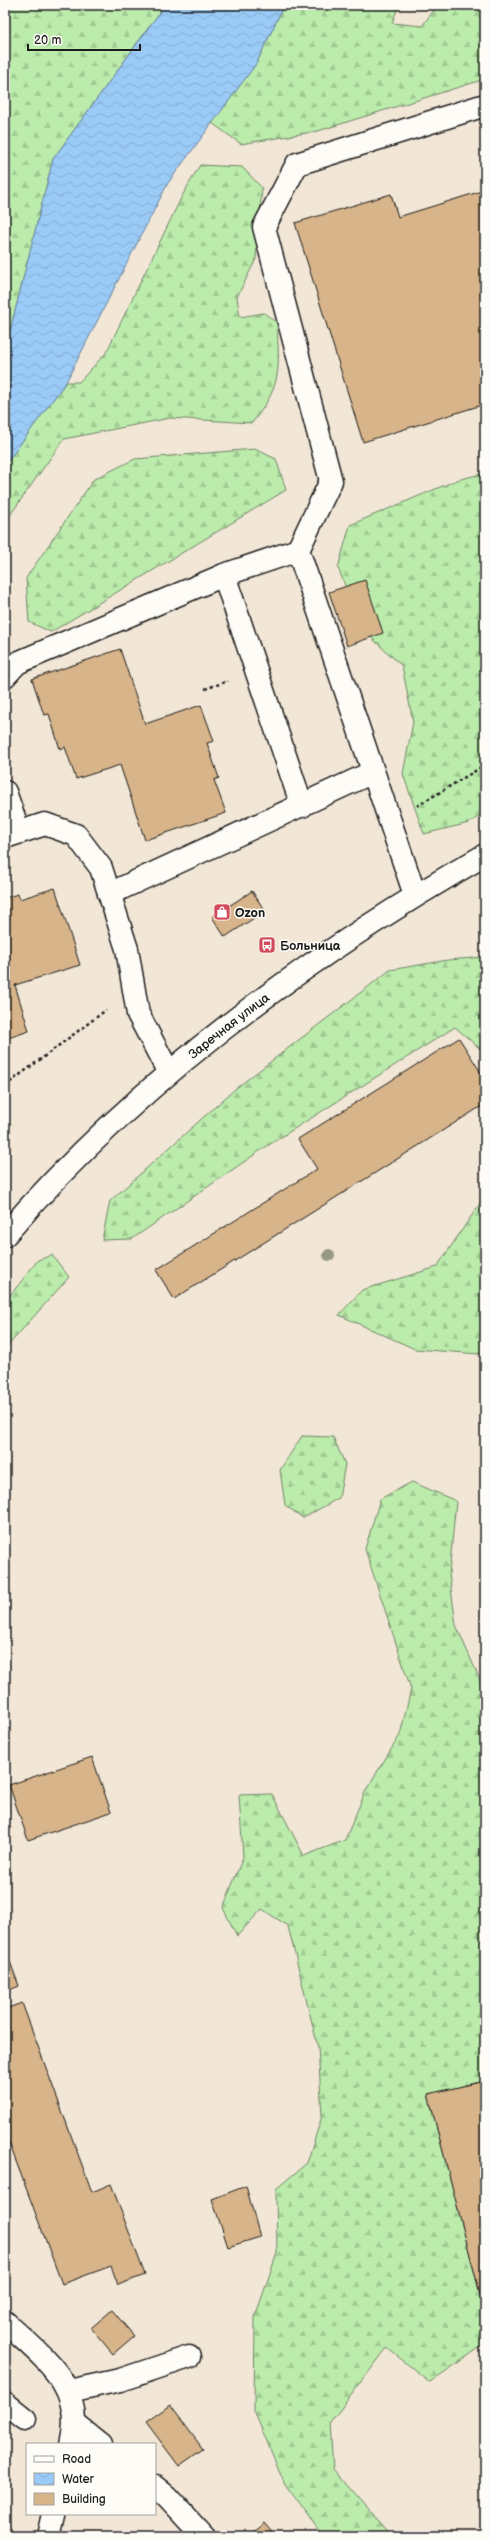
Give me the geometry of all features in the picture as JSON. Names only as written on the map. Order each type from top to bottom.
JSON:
[{"type":"main road","points":[[414,895],[298,550],[331,481],[264,227],[296,164],[485,105]]},
{"type":"main road","points":[[5,676],[17,663],[224,575],[298,550]]},
{"type":"main road","points":[[224,575],[302,806]]},
{"type":"main road","points":[[109,894],[373,772]]},
{"type":"main road","points":[[5,792],[12,834],[45,824],[76,835],[101,868],[127,949],[138,1014],[169,1073]]},
{"type":"main road","name":"Заречная улица","points":[[5,1235],[45,1189],[169,1073],[288,980],[414,895],[485,855]]},
{"type":"main road","points":[[5,2322],[50,2365],[69,2391],[73,2434],[97,2443]]},
{"type":"main road","points":[[69,2391],[120,2380],[189,2357]]},
{"type":"main road","points":[[5,2403],[25,2419]]},
{"type":"main road","points":[[156,2488],[166,2496],[203,2536]]},
{"type":"main road","points":[[48,2536],[53,2515]]},
{"type":"path","points":[[413,809],[485,765]]},
{"type":"path","points":[[5,1086],[134,989]]},
{"type":"green space","points":[[5,5],[165,5],[53,159],[5,351]]},
{"type":"green space","points":[[284,5],[399,5],[392,23],[422,26],[438,5],[485,5],[485,79],[318,131],[241,144],[212,123],[256,64]]},
{"type":"green space","points":[[200,165],[242,167],[262,188],[256,259],[237,297],[240,317],[264,313],[277,323],[277,376],[269,398],[252,423],[170,418],[64,439],[5,522],[5,465],[66,382],[79,382],[106,353],[182,196]]},
{"type":"green space","points":[[255,449],[276,459],[286,490],[51,632],[29,622],[26,578],[94,479],[135,459]]},
{"type":"green space","points":[[485,473],[485,813],[469,823],[424,834],[403,774],[413,722],[402,666],[363,630],[338,568],[350,525],[457,480]]},
{"type":"green space","points":[[485,957],[485,1053],[455,1027],[267,1146],[132,1239],[102,1240],[110,1201],[235,1089],[390,970],[448,960]]},
{"type":"green space","points":[[483,1199],[485,1199],[485,1350],[479,1354],[415,1349],[339,1315],[362,1290],[437,1267]]},
{"type":"green space","points":[[52,1255],[69,1277],[5,1349],[5,1302],[38,1260]]},
{"type":"green space","points":[[302,1436],[333,1437],[345,1464],[339,1498],[303,1518],[285,1505],[280,1470]]},
{"type":"green space","points":[[412,1482],[456,1501],[449,1574],[456,1625],[482,1685],[485,1685],[485,2081],[428,2094],[485,2313],[485,2344],[430,2382],[387,2348],[330,2423],[333,2469],[391,2536],[323,2536],[285,2484],[254,2411],[255,2317],[277,2253],[276,2189],[307,2163],[322,2116],[318,2047],[288,1926],[262,1909],[237,1936],[223,1908],[243,1857],[239,1795],[272,1794],[304,1856],[345,1840],[366,1790],[400,1735],[411,1689],[365,1549],[380,1499]]},
{"type":"water","points":[[165,5],[284,5],[256,64],[168,183],[66,382],[5,465],[5,351],[53,159]]},
{"type":"building","points":[[485,190],[485,404],[363,442],[295,223],[391,194],[398,217]]},
{"type":"building","points":[[365,580],[383,633],[347,646],[329,592]]},
{"type":"building","points":[[120,649],[145,724],[201,705],[214,741],[207,743],[219,778],[214,780],[226,813],[145,840],[120,765],[76,779],[65,747],[60,749],[49,714],[44,715],[32,679]]},
{"type":"building","points":[[55,888],[80,965],[15,985],[29,1031],[5,1039],[5,898],[18,894],[20,899]]},
{"type":"building","points":[[252,891],[265,911],[225,937],[212,917]]},
{"type":"building","points":[[459,1038],[485,1079],[485,1104],[174,1299],[156,1270],[317,1169],[298,1139]]},
{"type":"building","points":[[92,1757],[111,1812],[28,1840],[9,1785]]},
{"type":"building","points":[[5,1948],[19,1986],[5,1992]]},
{"type":"building","points":[[22,2003],[92,2192],[111,2184],[145,2275],[118,2285],[111,2266],[62,2284],[5,2132],[5,2009]]},
{"type":"building","points":[[485,2081],[485,2313],[428,2094]]},
{"type":"building","points":[[246,2186],[260,2237],[228,2247],[212,2199]]},
{"type":"building","points":[[112,2310],[134,2336],[113,2354],[91,2328]]},
{"type":"building","points":[[170,2405],[203,2449],[179,2466],[146,2422]]},
{"type":"building","points":[[264,2522],[276,2536],[255,2536],[252,2532]]},
{"type":"place","name":"Ozon","points":[[222,912]]},
{"type":"place","name":"Больница","points":[[267,945]]}]
